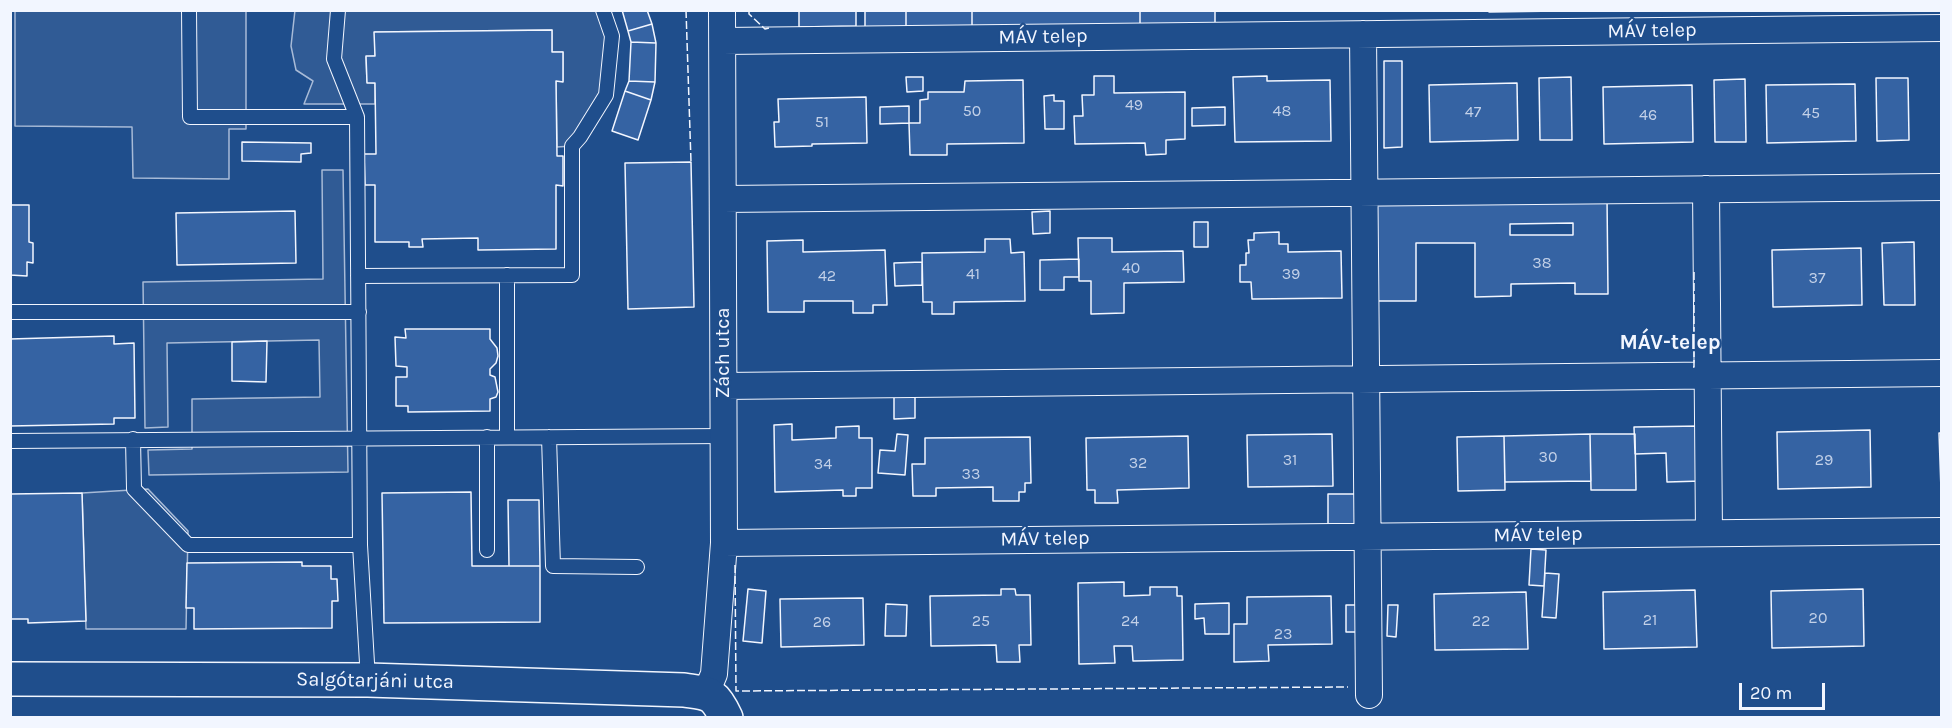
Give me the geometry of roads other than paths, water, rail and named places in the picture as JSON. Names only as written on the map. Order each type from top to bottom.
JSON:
[{"type":"street","name":"Zách utca","points":[[716,705],[714,674],[724,543],[722,10]]},
{"type":"street","name":"MÁV telep","points":[[723,40],[1941,28]]},
{"type":"street","points":[[1363,34],[1369,695]]},
{"type":"street","points":[[723,199],[1941,187]]},
{"type":"street","points":[[1706,189],[1709,533]]},
{"type":"street","points":[[724,386],[1941,374]]},
{"type":"street","name":"MÁV telep","points":[[724,543],[1941,531]]},
{"type":"street","name":"Salgótarjáni utca","points":[[10,680],[368,680],[684,690],[716,705]]},
{"type":"lane","points":[[189,10],[190,117],[357,117]]},
{"type":"lane","points":[[338,10],[334,59],[357,117],[360,545],[368,680]]},
{"type":"lane","points":[[358,276],[572,275],[572,146],[606,95],[612,36],[603,10]]},
{"type":"lane","points":[[507,275],[507,437]]},
{"type":"lane","points":[[10,312],[359,312]]},
{"type":"lane","points":[[10,441],[724,436]]},
{"type":"lane","points":[[487,437],[487,550]]},
{"type":"lane","points":[[549,437],[552,566],[637,567]]},
{"type":"lane","points":[[133,439],[134,489],[188,545],[360,545]]},
{"type":"district","name":"MÁV-telep","points":[[1670,343]]}]
